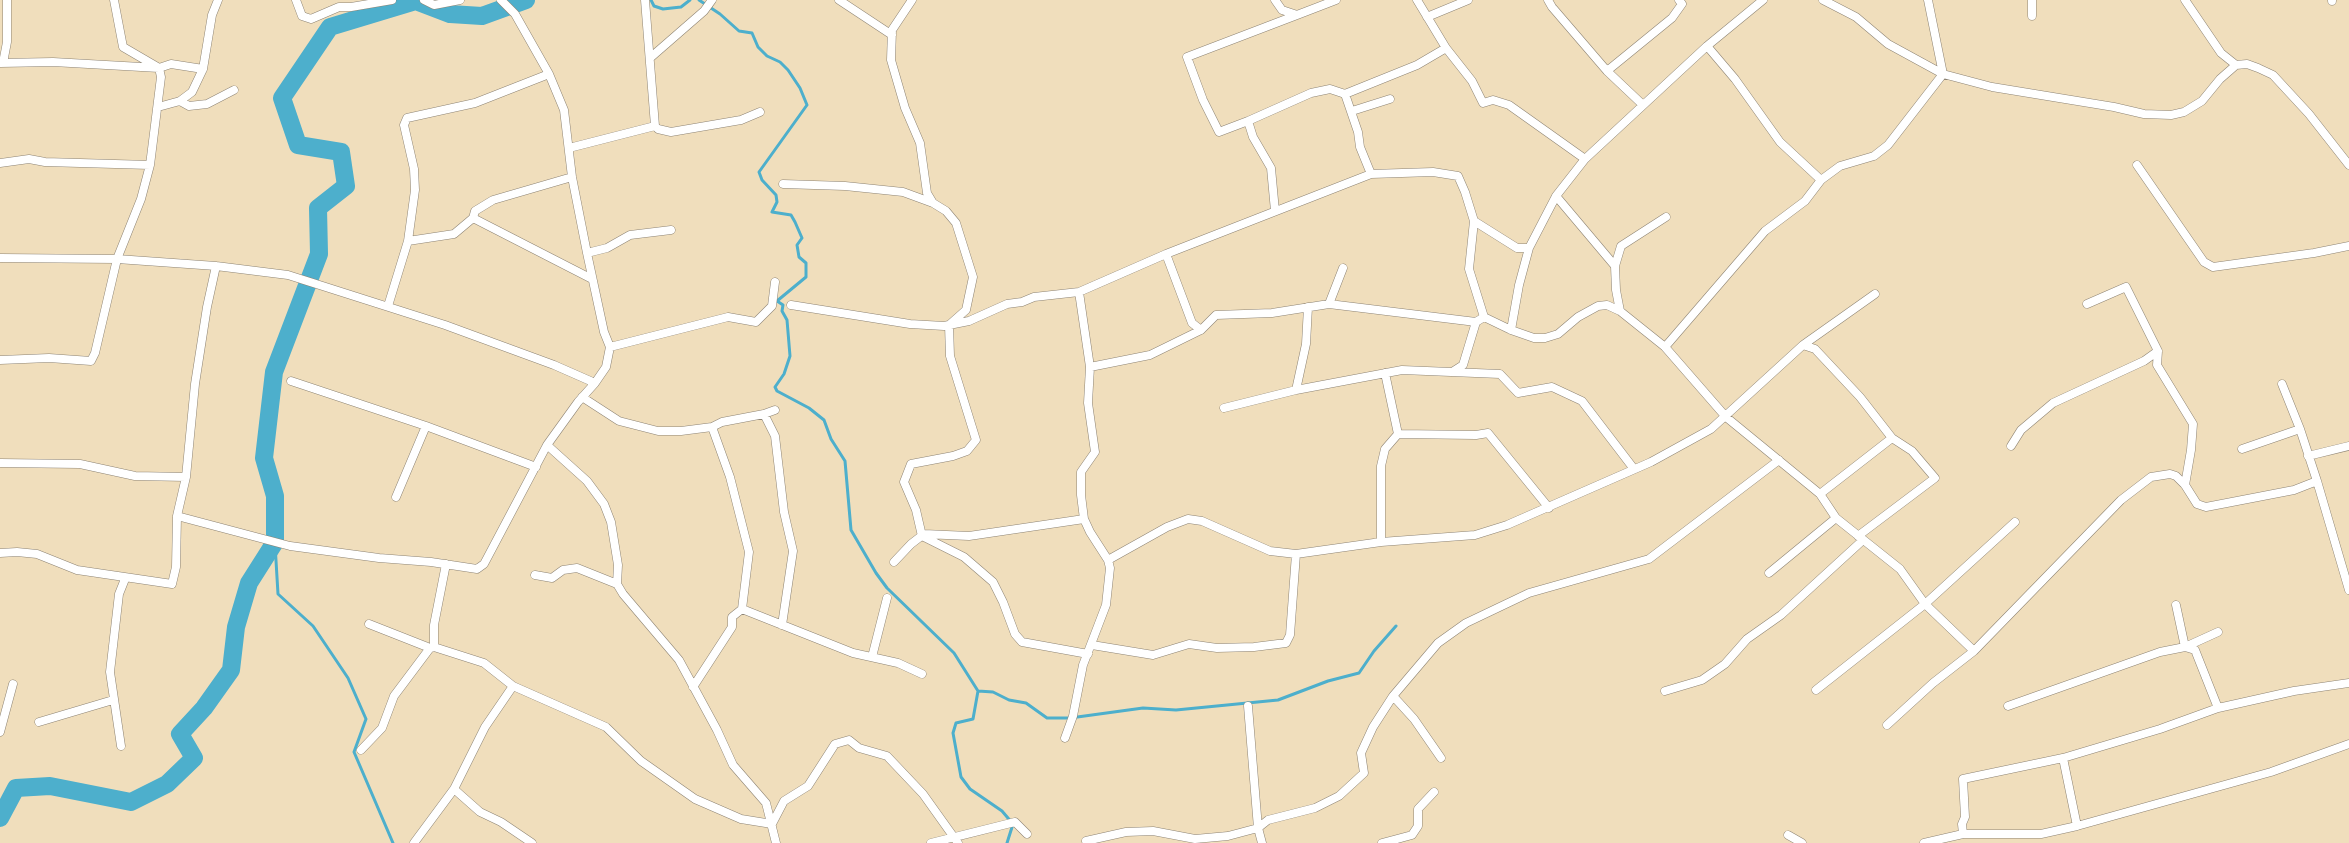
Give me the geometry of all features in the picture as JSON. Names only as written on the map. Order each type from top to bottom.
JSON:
[{"type":"street","points":[[7,0],[7,42],[2,63],[53,62],[159,68],[171,64],[203,69]]},
{"type":"street","points":[[114,0],[123,47],[159,68]]},
{"type":"street","points":[[158,107],[180,101],[192,92],[203,69],[212,14],[218,0]]},
{"type":"street","points":[[296,0],[302,16],[311,19],[339,7],[351,7],[392,0]]},
{"type":"street","points":[[424,0],[434,5],[440,5],[460,0]]},
{"type":"street","points":[[645,0],[651,94],[655,126],[658,129],[671,132],[741,120],[760,112]]},
{"type":"street","points":[[839,0],[892,35]]},
{"type":"street","points":[[912,0],[892,30],[891,60],[905,108],[920,143],[927,193],[933,203]]},
{"type":"street","points":[[1275,0],[1282,10],[1297,15]]},
{"type":"street","points":[[1336,0],[1188,57],[1203,100],[1219,132],[1311,93],[1330,89],[1345,94],[1416,65],[1446,48]]},
{"type":"street","points":[[1417,0],[1446,48],[1472,80],[1483,103],[1493,100],[1509,105],[1585,159]]},
{"type":"street","points":[[1427,17],[1468,0]]},
{"type":"street","points":[[1548,0],[1552,8],[1607,71],[1643,105]]},
{"type":"street","points":[[1607,71],[1672,18],[1682,4],[1679,0]]},
{"type":"street","points":[[1511,330],[1518,285],[1529,248],[1556,196],[1585,159],[1707,46],[1762,0]]},
{"type":"street","points":[[1665,348],[1765,231],[1805,201],[1821,180],[1840,166],[1874,156],[1888,145],[1943,74],[1928,0]]},
{"type":"street","points":[[2032,0],[2032,16]]},
{"type":"street","points":[[2185,0],[2221,53],[2236,64],[2247,64],[2273,76],[2309,114],[2349,165]]},
{"type":"street","points":[[650,58],[704,11],[711,1]]},
{"type":"street","points":[[1826,1],[1856,17],[1888,44],[1943,74],[1992,87],[2144,114],[2171,115],[2184,112],[2202,102],[2220,79],[2236,64]]},
{"type":"street","points":[[177,516],[283,545],[477,569],[484,564],[547,445],[582,397],[595,384],[606,366],[610,347],[586,253],[572,176],[564,110],[549,74],[514,14],[502,2]]},
{"type":"street","points":[[1707,46],[1735,79],[1780,142],[1821,180]]},
{"type":"street","points":[[0,360],[49,358],[91,361],[95,353],[117,259],[141,198],[150,165],[158,107],[159,68]]},
{"type":"street","points":[[388,306],[408,241],[415,190],[414,169],[404,125],[407,118],[475,103],[549,74]]},
{"type":"street","points":[[180,101],[189,106],[206,104],[234,90]]},
{"type":"street","points":[[1345,94],[1352,110],[1360,147],[1371,174]]},
{"type":"street","points":[[1352,110],[1390,99]]},
{"type":"street","points":[[1248,121],[1253,137],[1271,168],[1275,211]]},
{"type":"street","points":[[569,148],[655,126]]},
{"type":"street","points":[[0,163],[29,160],[150,165]]},
{"type":"street","points":[[2137,165],[2204,262],[2213,267],[2314,253],[2349,246]]},
{"type":"street","points":[[792,304],[900,322],[949,325],[976,319],[1007,304],[1022,302],[1034,297],[1079,292],[1166,254],[1371,174],[1433,172],[1458,176],[1474,221],[1470,269],[1484,317],[1511,330],[1534,338],[1545,338],[1558,334],[1578,317],[1598,306],[1607,305],[1620,311],[1665,348],[1726,417],[1820,494],[1836,518],[1900,569],[1926,604],[1974,651]]},
{"type":"street","points":[[408,241],[454,234],[473,218],[475,211],[493,200],[572,176]]},
{"type":"street","points":[[783,184],[845,186],[903,192],[933,203],[946,211],[956,223],[973,277],[966,310],[949,325]]},
{"type":"street","points":[[1556,196],[1615,266]]},
{"type":"street","points":[[1620,311],[1615,266],[1621,246],[1666,217]]},
{"type":"street","points":[[473,218],[592,279]]},
{"type":"street","points":[[1474,221],[1517,248],[1529,248]]},
{"type":"street","points":[[586,253],[607,248],[630,235],[671,230]]},
{"type":"street","points":[[1166,254],[1192,323],[1202,330]]},
{"type":"street","points":[[0,258],[117,259],[216,266],[288,275],[388,306],[554,365],[595,384]]},
{"type":"street","points":[[0,553],[37,554],[77,570],[172,584],[176,567],[177,516],[186,478],[195,384],[207,307],[216,266]]},
{"type":"street","points":[[1328,304],[1343,268]]},
{"type":"street","points":[[610,347],[728,317],[746,322],[756,322],[772,306],[775,282]]},
{"type":"street","points":[[2087,304],[2126,287],[2158,351],[2158,365],[2193,424],[2192,450],[2185,484]]},
{"type":"street","points":[[1065,738],[1073,716],[1083,665],[1092,645],[1109,587],[1108,560],[1084,520],[1081,472],[1095,452],[1088,404],[1090,367],[1085,347],[1085,321],[1079,292]]},
{"type":"street","points":[[1108,560],[1167,527],[1188,519],[1202,521],[1270,551],[1296,554],[1381,542],[1475,535],[1507,525],[1634,469],[1711,429],[1803,345],[1875,294]]},
{"type":"street","points":[[1090,367],[1150,355],[1202,330],[1216,315],[1272,313],[1328,304],[1476,322],[1484,317]]},
{"type":"street","points":[[1296,390],[1306,344],[1308,307]]},
{"type":"street","points":[[1452,372],[1462,365],[1476,322]]},
{"type":"street","points":[[922,536],[916,510],[904,482],[911,464],[960,453],[967,450],[976,440],[950,356],[949,325]]},
{"type":"street","points":[[1665,691],[1702,680],[1725,664],[1747,639],[1781,615],[1860,538],[1935,478],[1912,452],[1892,438],[1860,397],[1815,349],[1803,345]]},
{"type":"street","points":[[2011,446],[2021,430],[2053,403],[2144,361],[2158,351]]},
{"type":"street","points":[[1224,408],[1296,390],[1402,370],[1500,374],[1518,393],[1552,387],[1582,401],[1634,469]]},
{"type":"street","points":[[1385,373],[1398,434]]},
{"type":"street","points":[[291,381],[426,426],[536,467]]},
{"type":"street","points":[[2282,384],[2300,429],[2317,481],[2349,590]]},
{"type":"street","points":[[582,397],[619,421],[658,431],[682,431],[712,427],[722,422],[775,410]]},
{"type":"street","points":[[764,414],[775,436],[784,512],[793,550],[782,625]]},
{"type":"street","points":[[396,497],[426,426]]},
{"type":"street","points":[[693,687],[732,627],[732,616],[742,609],[749,552],[730,477],[712,427]]},
{"type":"street","points":[[2242,449],[2300,429]]},
{"type":"street","points":[[1381,542],[1382,466],[1385,449],[1398,434],[1460,433],[1476,435],[1488,433],[1549,508]]},
{"type":"street","points":[[1820,494],[1892,438]]},
{"type":"street","points":[[547,445],[587,481],[604,504],[611,522],[618,565],[617,584],[623,594],[679,660],[717,730],[733,765],[766,804],[776,843]]},
{"type":"street","points":[[2308,456],[2349,446]]},
{"type":"street","points":[[1086,841],[1126,832],[1153,832],[1196,839],[1228,836],[1258,828],[1268,820],[1315,808],[1339,796],[1364,773],[1361,753],[1373,727],[1393,696],[1438,643],[1466,623],[1530,593],[1649,559],[1779,460]]},
{"type":"street","points":[[0,463],[80,464],[135,476],[186,478]]},
{"type":"street","points":[[1887,725],[1933,683],[1974,651],[2121,500],[2141,483],[2158,475],[2170,474],[2185,484],[2197,504],[2206,507],[2294,490],[2317,481]]},
{"type":"street","points":[[1769,573],[1836,518]]},
{"type":"street","points":[[894,562],[911,544],[922,536],[934,534],[969,536],[1084,520]]},
{"type":"street","points":[[1816,690],[1926,604],[2015,522]]},
{"type":"street","points":[[922,536],[964,557],[993,582],[1006,609],[1014,634],[1022,642],[1088,654]]},
{"type":"street","points":[[1092,645],[1153,655],[1189,644],[1217,648],[1254,648],[1286,643],[1290,635],[1296,554]]},
{"type":"street","points":[[361,750],[382,728],[394,696],[432,648],[434,625],[446,564]]},
{"type":"street","points":[[535,575],[552,578],[563,570],[577,568],[617,584]]},
{"type":"street","points":[[121,746],[110,672],[119,594],[125,578]]},
{"type":"street","points":[[872,657],[888,598]]},
{"type":"street","points":[[2176,605],[2185,647]]},
{"type":"street","points":[[742,609],[853,653],[882,661],[898,663],[922,674]]},
{"type":"street","points":[[369,624],[432,648],[484,663],[513,686],[606,727],[641,761],[694,799],[741,819],[772,824]]},
{"type":"street","points":[[2008,706],[2160,652],[2185,647],[2218,632]]},
{"type":"street","points":[[2185,647],[2195,650],[2218,708]]},
{"type":"street","points":[[1963,834],[1962,824],[1965,817],[1963,780],[2063,758],[2160,729],[2218,708],[2294,691],[2349,683]]},
{"type":"street","points":[[0,732],[13,684]]},
{"type":"street","points":[[414,843],[454,789],[485,727],[513,686]]},
{"type":"street","points":[[1393,696],[1414,719],[1441,758]]},
{"type":"street","points":[[39,722],[113,700]]},
{"type":"street","points":[[1248,706],[1258,828],[1262,843]]},
{"type":"street","points":[[772,824],[784,801],[808,786],[835,744],[849,740],[858,748],[887,756],[923,794],[956,840]]},
{"type":"street","points":[[1924,843],[1963,834],[2041,834],[2077,826],[2271,772],[2349,744]]},
{"type":"street","points":[[2063,758],[2077,826]]},
{"type":"street","points":[[454,789],[480,812],[501,822],[532,843]]},
{"type":"street","points":[[1382,843],[1412,835],[1418,826],[1418,809],[1434,792]]},
{"type":"street","points":[[931,843],[956,840],[1015,822],[1027,834]]},
{"type":"street","points":[[1788,835],[1802,843]]},
{"type":"waterway","points":[[0,818],[16,788],[50,786],[131,802],[167,784],[194,758],[180,734],[204,708],[231,670],[236,627],[249,583],[275,542],[275,496],[264,458],[274,372],[319,254],[318,208],[346,186],[341,152],[298,145],[282,98],[330,27],[416,1],[450,14],[482,16],[526,0]]},
{"type":"waterway","points":[[651,0],[654,6],[663,9],[681,7],[690,0]]},
{"type":"waterway","points":[[699,0],[720,14],[739,31],[752,33],[758,47],[767,56],[780,62],[788,70],[800,88],[807,105],[759,172],[762,180],[776,195],[777,202],[772,212],[791,215],[795,222],[802,238],[797,245],[799,257],[806,263],[806,277],[777,301],[783,305],[782,311],[787,320],[790,356],[784,374],[775,387],[777,391],[809,408],[824,420],[831,439],[845,461],[851,530],[887,588],[954,653],[978,691],[973,719],[956,723],[953,733],[961,777],[970,789],[1002,811],[1013,824],[1007,843]]},
{"type":"waterway","points":[[275,544],[278,594],[313,626],[348,678],[366,719],[354,752],[393,843]]},
{"type":"waterway","points":[[978,691],[993,692],[1009,700],[1026,703],[1047,718],[1070,718],[1143,708],[1176,710],[1278,700],[1328,681],[1359,673],[1374,651],[1396,626]]}]
